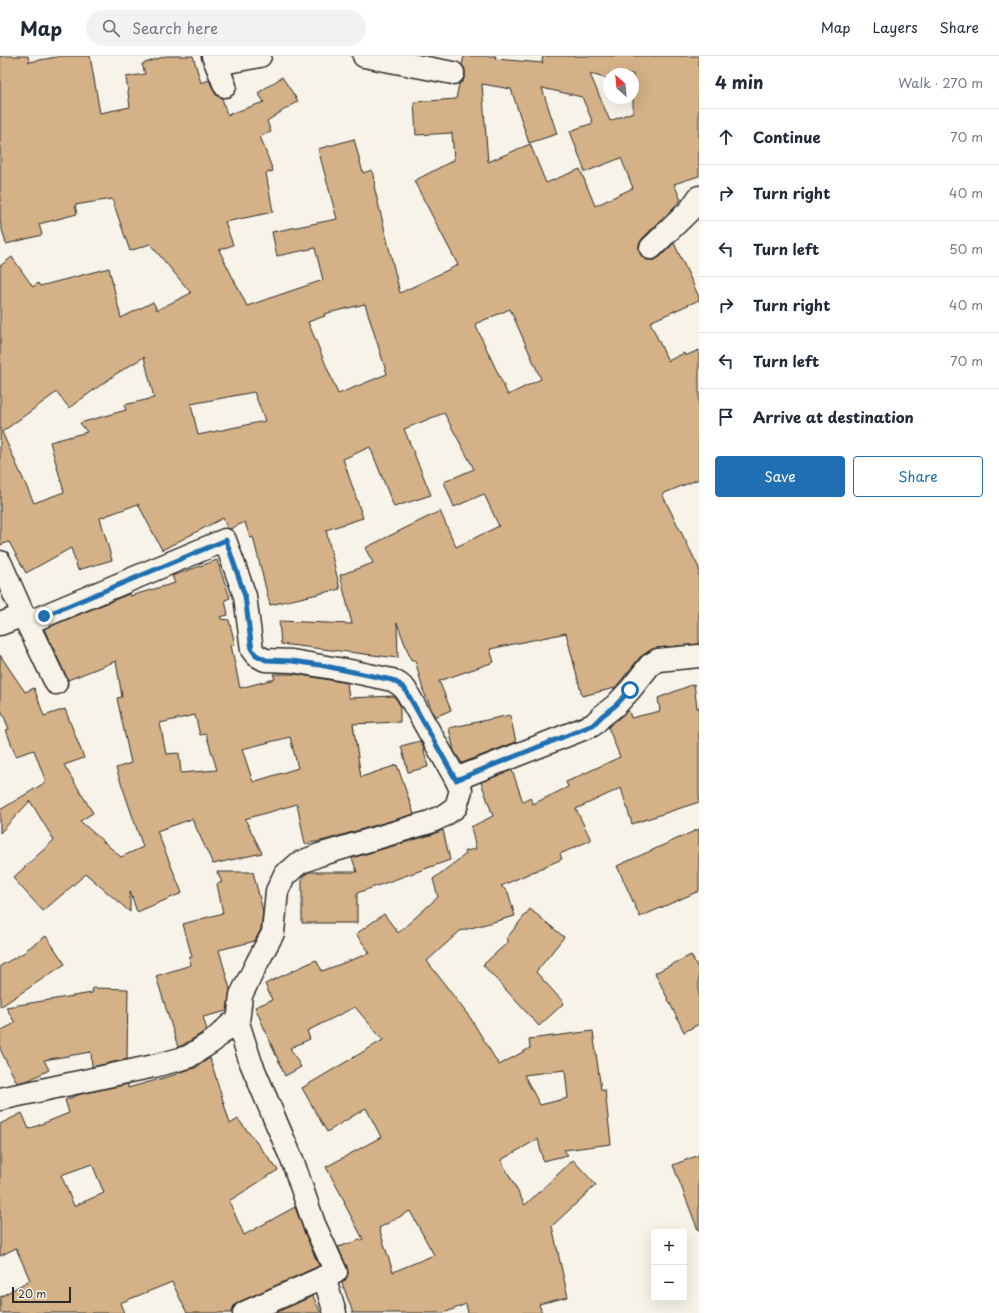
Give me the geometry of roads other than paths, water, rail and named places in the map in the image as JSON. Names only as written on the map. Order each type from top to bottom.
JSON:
[{"type":"street","points":[[225,86],[215,60],[256,56]]},
{"type":"street","points":[[364,56],[452,73]]},
{"type":"street","points":[[651,248],[686,214],[699,197]]},
{"type":"street","points":[[0,624],[25,619],[226,540],[245,596],[252,650],[256,655],[266,660],[292,661],[342,670],[392,680],[399,684],[405,689],[461,790],[456,807],[443,816],[430,822],[319,855],[299,863],[284,874],[277,890],[273,933],[241,995],[238,1023],[251,1062],[293,1162],[314,1224],[336,1272],[244,1313]]},
{"type":"street","points":[[0,562],[25,619],[56,683]]},
{"type":"street","points":[[456,780],[593,725],[616,705],[650,665],[658,660],[699,656]]},
{"type":"street","points":[[0,1099],[154,1066],[188,1057],[214,1041],[230,1025],[238,1023]]},
{"type":"street","points":[[324,1277],[335,1313]]}]
